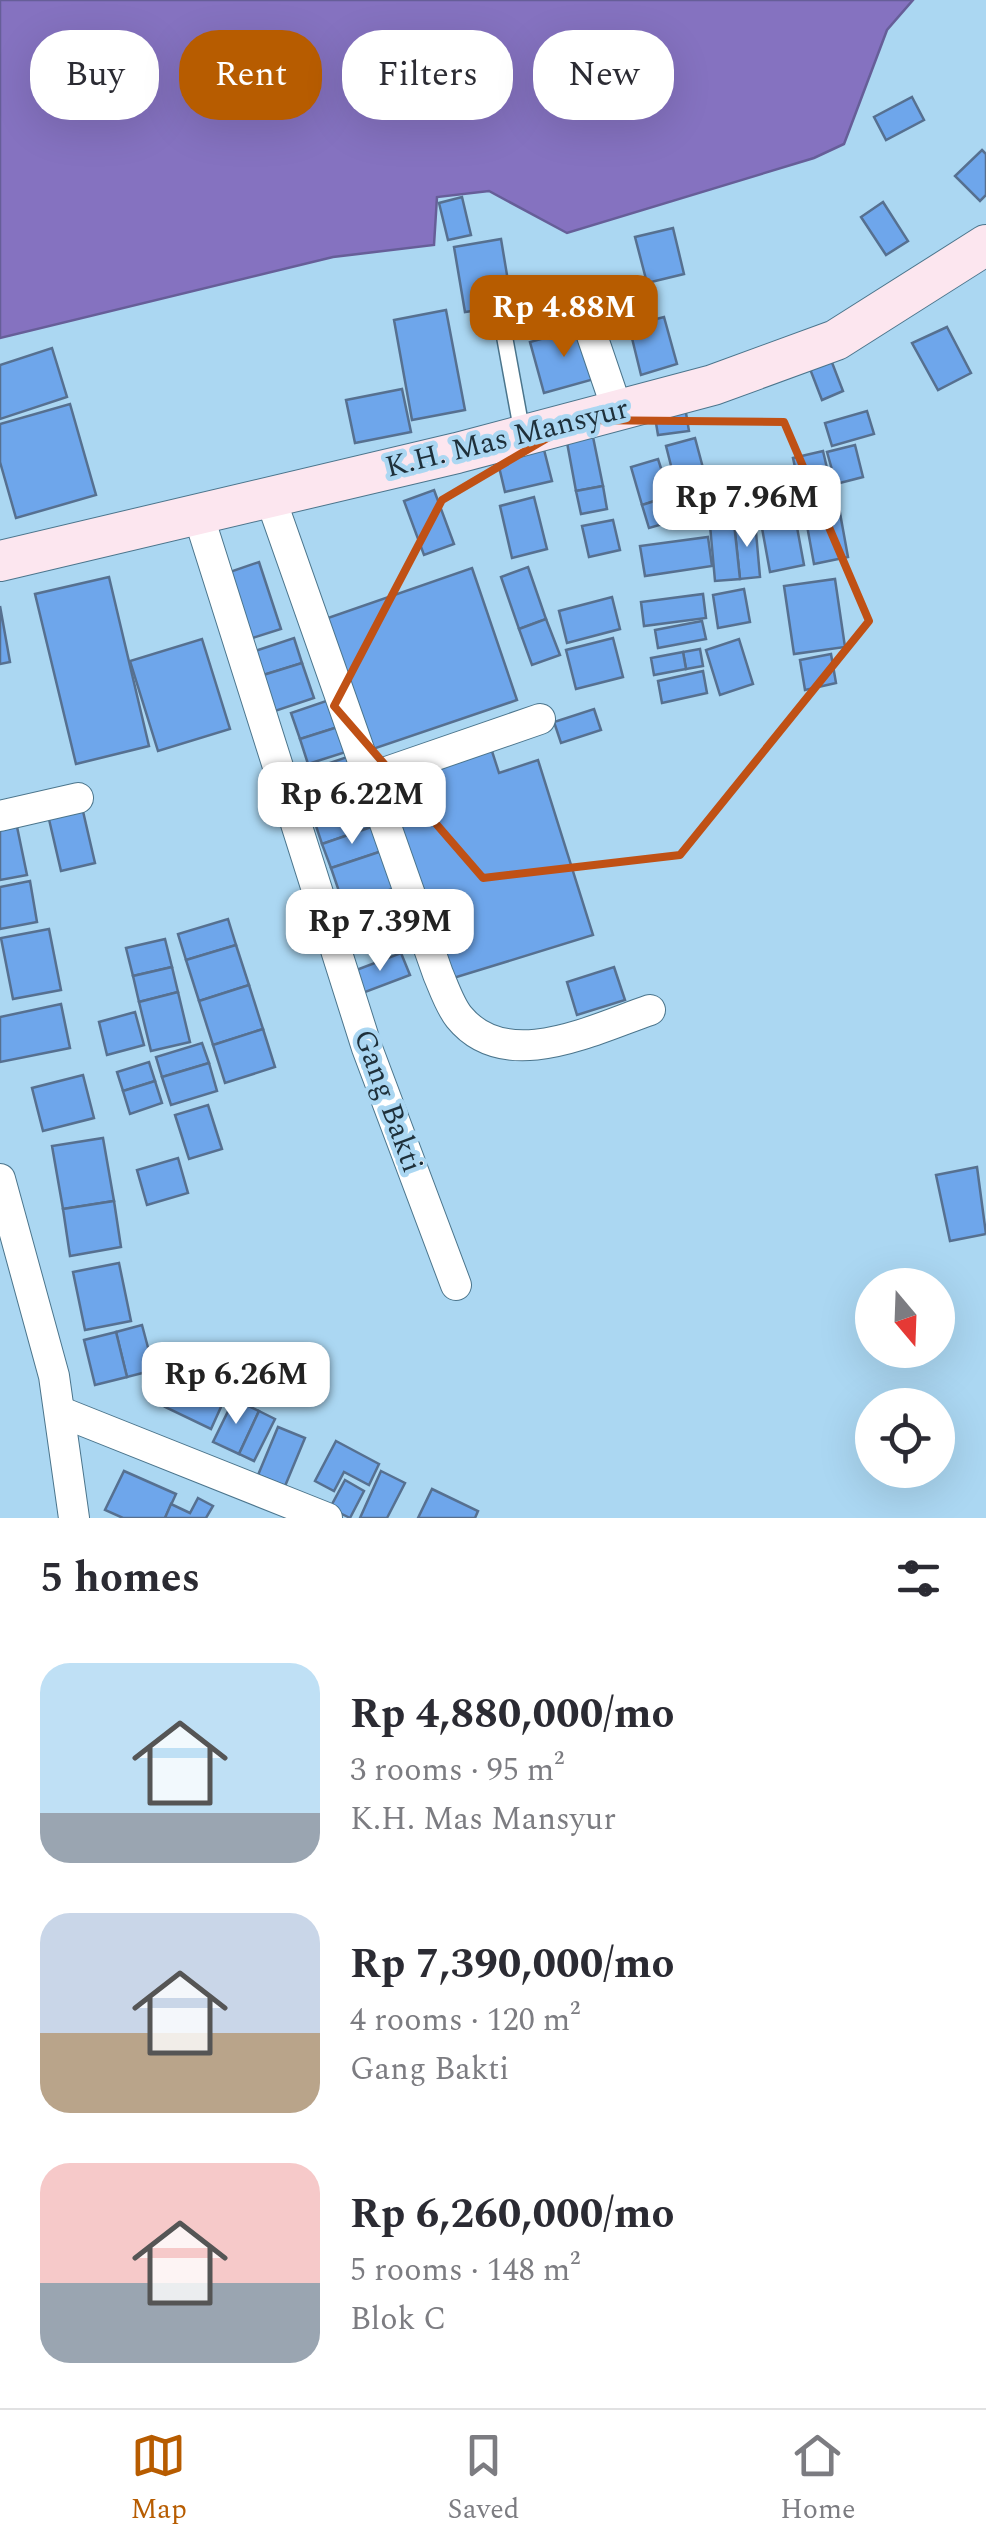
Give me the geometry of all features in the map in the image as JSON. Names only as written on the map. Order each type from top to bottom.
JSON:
[{"type":"main road","name":"K.H. Mas Mansyur","points":[[0,561],[522,436],[713,385],[836,340],[986,245]]},
{"type":"street","points":[[586,318],[618,412]]},
{"type":"street","points":[[269,494],[372,777],[438,974],[458,1016],[487,1041],[540,1046],[650,1010]]},
{"type":"street","name":"Gang Bakti","points":[[198,514],[367,1048],[456,1285]]},
{"type":"street","points":[[372,777],[540,719]]},
{"type":"street","points":[[0,816],[78,798]]},
{"type":"street","points":[[0,1179],[62,1412],[74,1518]]},
{"type":"street","points":[[62,1412],[327,1518]]},
{"type":"lane","points":[[502,323],[522,436]]},
{"type":"highlighted area","points":[[578,420],[784,422],[869,621],[680,855],[483,878],[334,706],[442,500]]},
{"type":"shaded area","points":[[0,0],[913,0],[887,30],[844,144],[814,158],[567,233],[489,191],[437,197],[434,245],[333,257],[0,338]]},
{"type":"building","points":[[912,97],[924,120],[886,140],[874,117]]},
{"type":"building","points":[[982,150],[986,154],[986,195],[980,201],[955,176]]},
{"type":"building","points":[[462,197],[471,235],[448,240],[439,203]]},
{"type":"building","points":[[883,202],[908,241],[886,255],[861,217]]},
{"type":"building","points":[[673,228],[684,274],[647,283],[635,237]]},
{"type":"building","points":[[501,239],[512,305],[465,312],[454,247]]},
{"type":"building","points":[[446,310],[465,410],[412,420],[394,320]]},
{"type":"building","points":[[664,317],[677,364],[641,375],[629,326]]},
{"type":"building","points":[[584,327],[598,378],[544,393],[530,342]]},
{"type":"building","points":[[947,327],[971,373],[938,390],[912,343]]},
{"type":"building","points":[[52,348],[67,397],[0,419],[0,365]]},
{"type":"building","points":[[831,360],[843,391],[822,400],[810,369]]},
{"type":"building","points":[[402,389],[411,432],[355,443],[346,400]]},
{"type":"building","points":[[70,404],[96,495],[16,518],[0,462],[0,424]]},
{"type":"building","points":[[685,407],[689,431],[658,435],[654,411]]},
{"type":"building","points":[[867,411],[874,434],[832,446],[825,423]]},
{"type":"building","points":[[592,432],[603,486],[576,491],[566,437]]},
{"type":"building","points":[[541,438],[552,481],[505,492],[495,450]]},
{"type":"building","points":[[695,438],[714,509],[684,517],[666,446]]},
{"type":"building","points":[[855,445],[863,477],[836,484],[827,452]]},
{"type":"building","points":[[823,451],[833,494],[802,500],[793,458]]},
{"type":"building","points":[[658,459],[670,496],[642,505],[631,467]]},
{"type":"building","points":[[603,486],[607,509],[581,514],[576,491]]},
{"type":"building","points":[[434,490],[454,544],[424,555],[404,501]]},
{"type":"building","points":[[670,496],[677,520],[649,528],[642,505]]},
{"type":"building","points":[[534,497],[547,549],[512,558],[500,506]]},
{"type":"building","points":[[838,502],[848,557],[814,564],[804,509]]},
{"type":"building","points":[[794,511],[804,565],[770,572],[760,517]]},
{"type":"building","points":[[613,520],[620,550],[589,557],[582,526]]},
{"type":"building","points":[[755,521],[760,577],[740,579],[734,523]]},
{"type":"building","points":[[734,523],[740,579],[715,581],[710,525]]},
{"type":"building","points":[[708,537],[712,566],[645,576],[640,546]]},
{"type":"building","points":[[259,562],[281,629],[243,641],[221,575]]},
{"type":"building","points":[[528,567],[546,619],[519,629],[501,577]]},
{"type":"building","points":[[472,568],[517,700],[370,750],[325,619]]},
{"type":"building","points":[[109,577],[149,746],[76,764],[35,594]]},
{"type":"building","points":[[835,579],[845,647],[794,654],[784,586]]},
{"type":"building","points":[[744,589],[750,622],[718,628],[713,595]]},
{"type":"building","points":[[703,594],[706,618],[644,626],[641,602]]},
{"type":"building","points":[[612,597],[620,629],[567,643],[559,611]]},
{"type":"building","points":[[0,606],[10,662],[0,664]]},
{"type":"building","points":[[546,619],[560,655],[532,665],[519,629]]},
{"type":"building","points":[[702,621],[706,639],[658,648],[655,630]]},
{"type":"building","points":[[294,638],[302,663],[260,676],[252,652]]},
{"type":"building","points":[[613,638],[623,677],[576,689],[566,650]]},
{"type":"building","points":[[202,639],[230,729],[158,751],[130,661]]},
{"type":"building","points":[[739,639],[753,684],[720,695],[706,650]]},
{"type":"building","points":[[700,649],[703,666],[686,669],[683,652]]},
{"type":"building","points":[[683,652],[686,669],[654,675],[651,658]]},
{"type":"building","points":[[831,654],[836,683],[805,690],[800,660]]},
{"type":"building","points":[[302,663],[314,698],[272,712],[260,676]]},
{"type":"building","points":[[703,671],[707,693],[662,703],[658,681]]},
{"type":"building","points":[[332,699],[341,726],[300,739],[291,713]]},
{"type":"building","points":[[594,709],[601,730],[561,743],[554,722]]},
{"type":"building","points":[[341,726],[349,751],[308,764],[300,739]]},
{"type":"building","points":[[490,745],[499,773],[538,760],[593,935],[447,980],[392,806],[432,794],[423,767]]},
{"type":"building","points":[[350,756],[363,796],[312,814],[298,774]]},
{"type":"building","points":[[363,796],[374,826],[322,844],[312,814]]},
{"type":"building","points":[[82,807],[95,863],[61,871],[48,815]]},
{"type":"building","points":[[15,817],[27,875],[0,880],[0,820]]},
{"type":"building","points":[[374,826],[382,851],[331,868],[322,844]]},
{"type":"building","points":[[382,851],[395,888],[344,906],[331,868]]},
{"type":"building","points":[[30,881],[37,922],[0,929],[0,887]]},
{"type":"building","points":[[372,901],[384,931],[341,948],[329,918]]},
{"type":"building","points":[[228,919],[236,945],[186,960],[178,934]]},
{"type":"building","points":[[49,929],[61,990],[13,999],[1,938]]},
{"type":"building","points":[[165,939],[172,967],[133,976],[126,948]]},
{"type":"building","points":[[236,945],[249,985],[199,1001],[186,960]]},
{"type":"building","points":[[401,953],[410,975],[360,994],[351,972]]},
{"type":"building","points":[[172,967],[178,992],[139,1002],[133,976]]},
{"type":"building","points":[[614,967],[625,1000],[577,1015],[567,982]]},
{"type":"building","points":[[249,985],[263,1029],[213,1045],[199,1001]]},
{"type":"building","points":[[178,992],[190,1042],[151,1051],[139,1002]]},
{"type":"building","points":[[61,1004],[70,1048],[0,1062],[0,1017]]},
{"type":"building","points":[[135,1012],[144,1045],[107,1055],[99,1022]]},
{"type":"building","points":[[263,1029],[275,1067],[225,1083],[213,1045]]},
{"type":"building","points":[[202,1043],[209,1063],[162,1077],[156,1057]]},
{"type":"building","points":[[149,1062],[155,1081],[123,1091],[117,1072]]},
{"type":"building","points":[[209,1063],[217,1091],[171,1105],[162,1077]]},
{"type":"building","points":[[83,1075],[94,1118],[43,1131],[32,1088]]},
{"type":"building","points":[[155,1081],[162,1103],[130,1114],[123,1091]]},
{"type":"building","points":[[208,1105],[222,1149],[189,1159],[175,1115]]},
{"type":"building","points":[[103,1138],[114,1201],[63,1209],[52,1146]]},
{"type":"building","points":[[178,1158],[188,1193],[147,1205],[137,1170]]},
{"type":"building","points":[[977,1167],[986,1234],[950,1241],[936,1175]]},
{"type":"building","points":[[114,1201],[121,1247],[70,1256],[63,1209]]},
{"type":"building","points":[[119,1263],[131,1321],[85,1330],[73,1272]]},
{"type":"building","points":[[142,1325],[154,1370],[127,1377],[116,1332]]},
{"type":"building","points":[[116,1332],[127,1377],[95,1385],[84,1340]]},
{"type":"building","points":[[179,1377],[225,1398],[211,1429],[165,1407]]},
{"type":"building","points":[[234,1399],[259,1411],[239,1454],[213,1442]]},
{"type":"building","points":[[259,1411],[275,1419],[254,1461],[239,1454]]},
{"type":"building","points":[[278,1427],[305,1438],[285,1486],[258,1475]]},
{"type":"building","points":[[336,1441],[379,1464],[369,1485],[344,1472],[334,1491],[315,1481]]},
{"type":"building","points":[[124,1471],[176,1494],[165,1518],[123,1518],[105,1510]]},
{"type":"building","points":[[381,1471],[405,1483],[387,1518],[360,1518]]},
{"type":"building","points":[[345,1480],[364,1491],[350,1518],[330,1508]]},
{"type":"building","points":[[432,1489],[478,1511],[475,1518],[418,1518]]},
{"type":"building","points":[[198,1498],[213,1506],[206,1518],[165,1518],[171,1504],[190,1513]]}]
